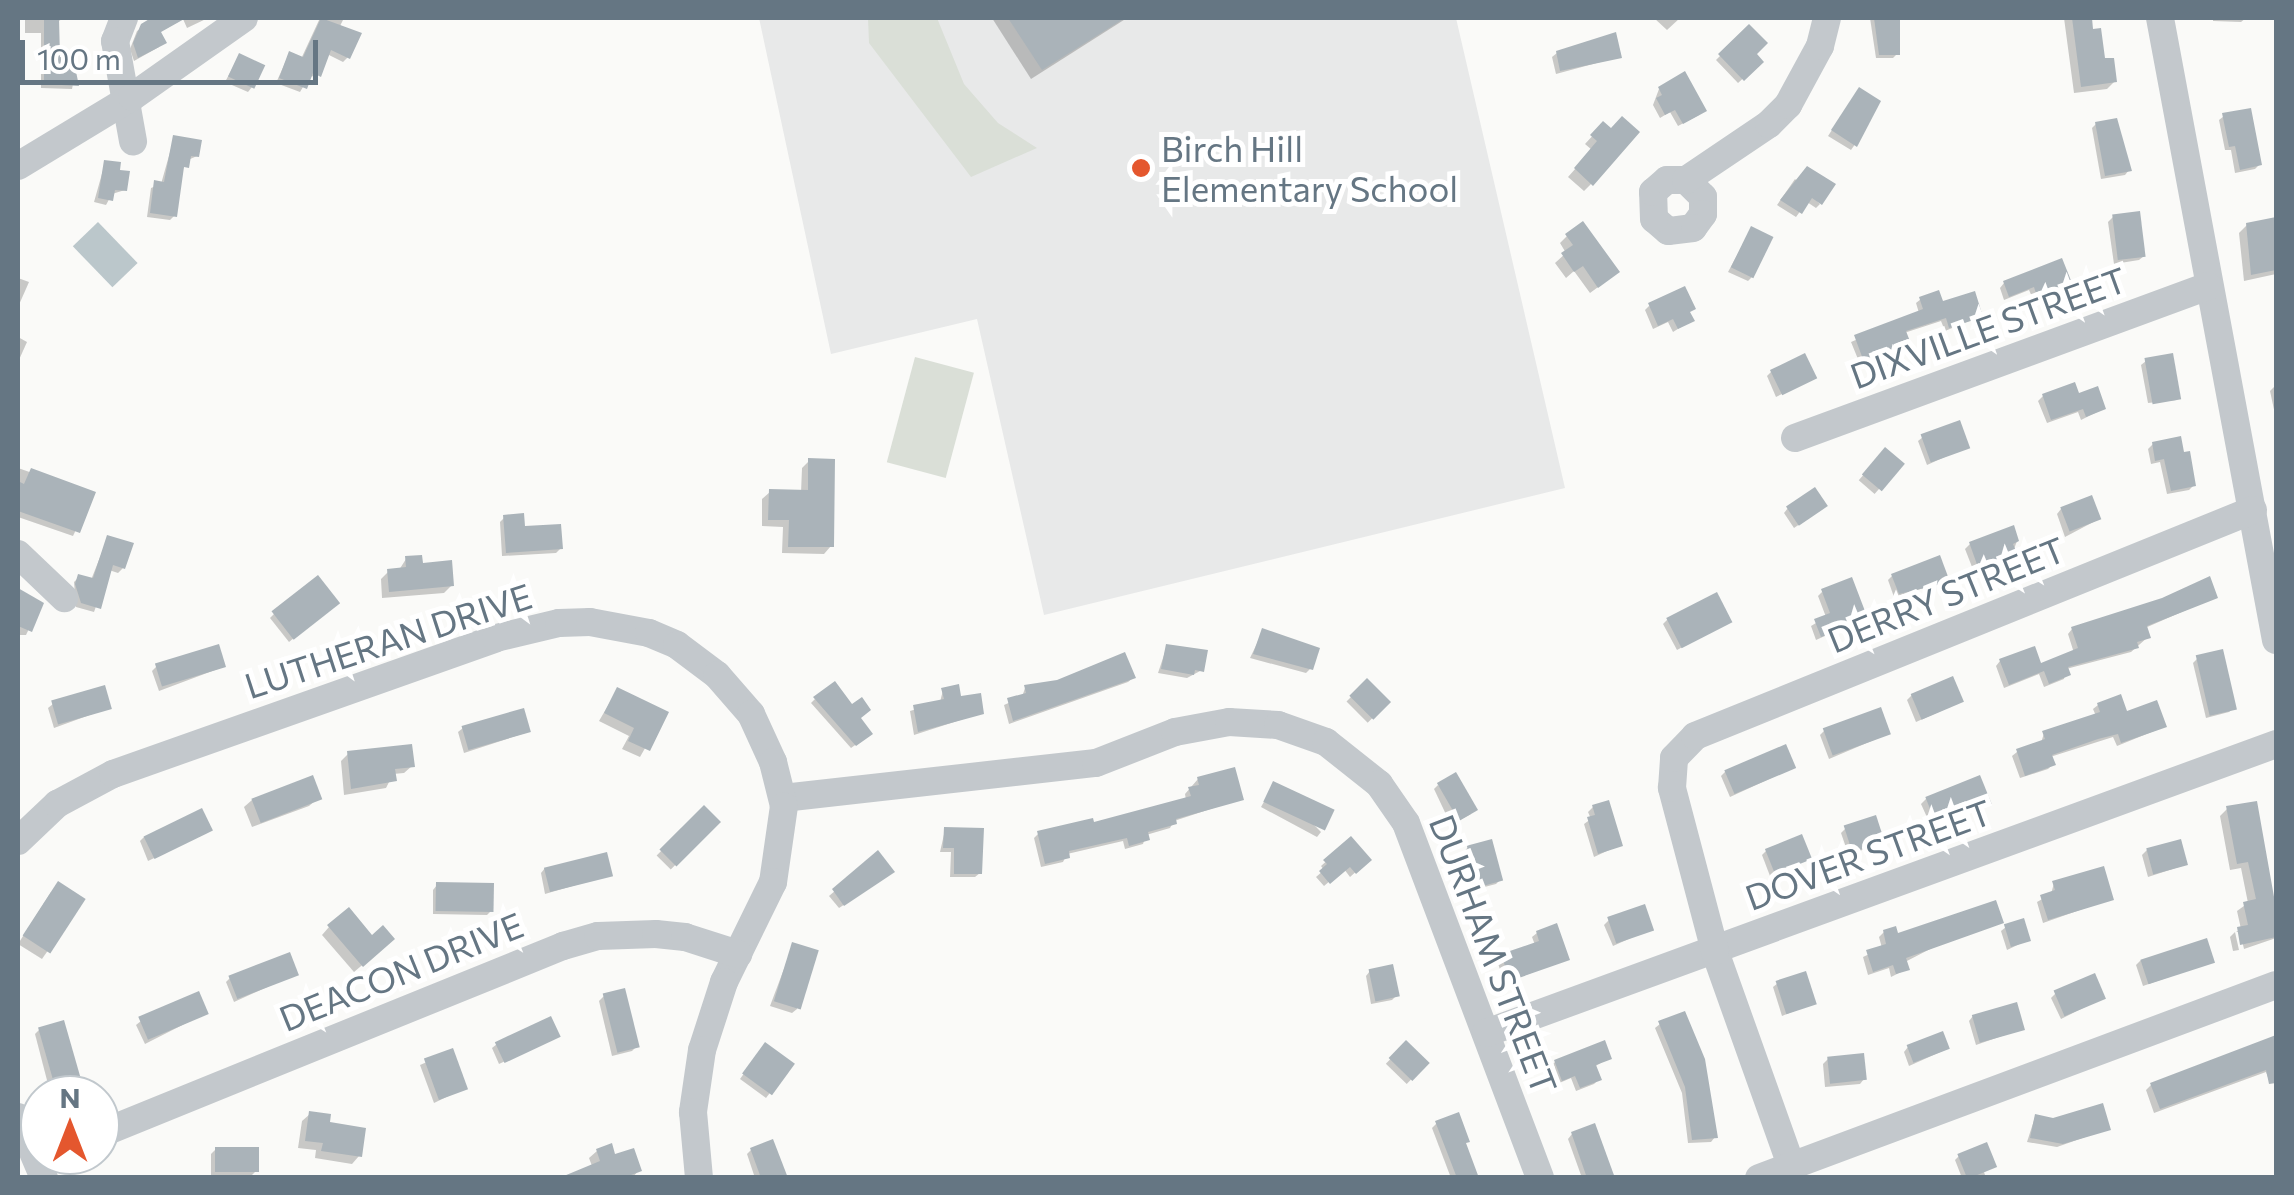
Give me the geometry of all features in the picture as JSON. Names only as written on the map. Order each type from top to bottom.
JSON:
[{"type":"street","points":[[124,18],[115,41],[133,141]]},
{"type":"street","points":[[18,166],[128,100],[244,18]]},
{"type":"street","points":[[1686,180],[1769,124],[1788,106],[1820,46],[1827,18]]},
{"type":"street","points":[[2160,18],[2276,640]]},
{"type":"street","name":"DIXVILLE STREET","points":[[1795,438],[2208,286]]},
{"type":"street","name":"DERRY STREET","points":[[1715,950],[1672,788],[1674,758],[1696,736],[2253,510]]},
{"type":"street","points":[[18,554],[64,598]]},
{"type":"street","name":"LUTHERAN DRIVE","points":[[18,842],[57,804],[113,774],[496,638],[559,623],[590,622],[649,633],[699,659],[751,714],[773,762],[782,798],[784,832],[773,882],[710,1015],[693,1112],[699,1178]]},
{"type":"street","name":"DURHAM STREET","points":[[782,798],[1096,763],[1199,725],[1254,721],[1302,732],[1346,754],[1395,805],[1414,841],[1540,1178]]},
{"type":"street","name":"DOVER STREET","points":[[1486,1033],[2276,744]]},
{"type":"street","name":"DEACON DRIVE","points":[[120,1126],[581,941],[656,934],[685,937],[738,954]]},
{"type":"street","points":[[1715,950],[1791,1166]]},
{"type":"street","points":[[1758,1178],[2276,984]]},
{"type":"shaded area","name":"Birch Hill Elementary School","points":[[759,18],[1456,18],[1565,488],[1044,615],[977,319],[831,354]]},
{"type":"shaded area","points":[[868,18],[937,18],[964,84],[998,123],[1037,148],[971,177],[869,43]]},
{"type":"shaded area","points":[[98,222],[138,263],[112,287],[73,246]]},
{"type":"shaded area","points":[[915,357],[974,373],[946,478],[887,462]]},
{"type":"building","points":[[44,18],[59,18],[60,57],[73,57],[79,86],[44,84]]},
{"type":"building","points":[[151,18],[186,18],[161,32],[167,43],[138,58],[133,43],[141,24]]},
{"type":"building","points":[[321,18],[362,33],[350,59],[331,50],[321,77],[313,73],[307,89],[279,78],[289,51],[303,57]]},
{"type":"building","points":[[1008,18],[1125,18],[1042,70]]},
{"type":"building","points":[[1874,18],[1900,18],[1900,55],[1879,55]]},
{"type":"building","points":[[2072,18],[2092,18],[2093,29],[2101,28],[2105,58],[2114,58],[2117,82],[2081,87]]},
{"type":"building","points":[[1749,24],[1768,43],[1757,54],[1764,62],[1744,81],[1718,54]]},
{"type":"building","points":[[1616,32],[1622,58],[1560,71],[1556,51]]},
{"type":"building","points":[[239,53],[265,65],[254,89],[228,77]]},
{"type":"building","points":[[1685,71],[1707,111],[1683,124],[1675,110],[1665,115],[1656,98],[1662,95],[1658,87]]},
{"type":"building","points":[[1859,87],[1881,101],[1857,147],[1831,130]]},
{"type":"building","points":[[2251,108],[2262,165],[2240,170],[2235,146],[2229,147],[2222,113]]},
{"type":"building","points":[[1622,116],[1640,132],[1593,186],[1574,168],[1597,141],[1590,135],[1603,121],[1611,128]]},
{"type":"building","points":[[2117,118],[2132,171],[2105,176],[2095,122]]},
{"type":"building","points":[[173,135],[202,140],[199,157],[191,156],[189,168],[184,167],[177,217],[150,213],[154,180],[164,182]]},
{"type":"building","points":[[104,160],[121,162],[120,170],[130,171],[127,191],[115,190],[113,201],[98,198]]},
{"type":"building","points":[[1807,166],[1836,184],[1822,205],[1812,198],[1802,214],[1780,200]]},
{"type":"building","points":[[2140,211],[2146,257],[2118,260],[2112,214]]},
{"type":"building","points":[[2276,217],[2276,270],[2251,275],[2246,223]]},
{"type":"building","points":[[1583,221],[1620,272],[1598,288],[1583,266],[1574,272],[1561,253],[1573,245],[1565,234]]},
{"type":"building","points":[[1751,226],[1773,237],[1753,278],[1731,267]]},
{"type":"building","points":[[2062,258],[2072,283],[2037,297],[2034,287],[2009,297],[2003,281]]},
{"type":"building","points":[[1685,286],[1696,309],[1690,312],[1695,321],[1678,329],[1673,319],[1658,326],[1648,303]]},
{"type":"building","points":[[1939,290],[1943,301],[1975,291],[1983,317],[1949,328],[1946,318],[1906,331],[1911,344],[1864,362],[1854,335],[1923,309],[1919,297]]},
{"type":"building","points":[[1805,353],[1817,378],[1782,395],[1770,370]]},
{"type":"building","points":[[2173,353],[2181,399],[2153,404],[2144,358]]},
{"type":"building","points":[[2075,382],[2079,393],[2098,386],[2106,409],[2086,417],[2083,409],[2051,420],[2042,394]]},
{"type":"building","points":[[1960,420],[1970,448],[1931,463],[1921,434]]},
{"type":"building","points":[[2181,436],[2184,452],[2190,451],[2196,486],[2171,491],[2164,459],[2155,461],[2152,442]]},
{"type":"building","points":[[1885,447],[1905,464],[1882,491],[1862,475]]},
{"type":"building","points":[[808,458],[835,459],[834,547],[788,547],[789,520],[768,520],[769,489],[808,490]]},
{"type":"building","points":[[31,468],[96,492],[80,533],[18,511],[18,481],[24,484]]},
{"type":"building","points":[[1815,487],[1828,506],[1799,526],[1786,507]]},
{"type":"building","points":[[2092,495],[2101,519],[2070,531],[2060,507]]},
{"type":"building","points":[[524,513],[525,526],[561,524],[563,549],[506,553],[503,515]]},
{"type":"building","points":[[2014,525],[2019,541],[2013,544],[2018,556],[1979,570],[1969,542]]},
{"type":"building","points":[[107,535],[134,543],[125,569],[113,565],[101,609],[81,603],[75,584],[78,574],[93,578]]},
{"type":"building","points":[[422,555],[423,563],[452,560],[454,586],[389,592],[387,569],[406,567],[405,556]]},
{"type":"building","points":[[1940,555],[1950,582],[1899,594],[1891,574]]},
{"type":"building","points":[[318,575],[340,603],[294,640],[272,611]]},
{"type":"building","points":[[2210,576],[2218,598],[2147,626],[2151,638],[2137,642],[2139,648],[2068,667],[2071,675],[2049,684],[2044,671],[2009,685],[1999,659],[2035,646],[2041,663],[2078,648],[2071,627],[2162,598]]},
{"type":"building","points":[[1852,577],[1868,619],[1821,637],[1814,619],[1830,613],[1821,589]]},
{"type":"building","points":[[18,588],[44,603],[32,632],[18,626]]},
{"type":"building","points":[[1717,592],[1732,622],[1682,648],[1666,618]]},
{"type":"building","points":[[1262,628],[1320,648],[1313,670],[1253,654]]},
{"type":"building","points":[[219,644],[226,667],[162,687],[155,664]]},
{"type":"building","points":[[1166,644],[1208,650],[1204,672],[1195,670],[1194,675],[1161,669]]},
{"type":"building","points":[[2223,649],[2237,709],[2210,716],[2196,655]]},
{"type":"building","points":[[1125,652],[1136,678],[1013,721],[1007,698],[1026,693],[1024,685],[1057,680]]},
{"type":"building","points":[[1953,676],[1964,702],[1922,720],[1911,694]]},
{"type":"building","points":[[1367,678],[1391,702],[1373,720],[1349,696]]},
{"type":"building","points":[[835,681],[852,704],[862,697],[871,710],[861,718],[873,734],[856,746],[813,697]]},
{"type":"building","points":[[959,684],[961,696],[981,693],[984,714],[918,732],[913,705],[944,699],[941,688]]},
{"type":"building","points":[[105,685],[112,709],[58,724],[51,700]]},
{"type":"building","points":[[617,687],[669,712],[650,751],[628,741],[634,728],[604,713]]},
{"type":"building","points":[[2121,694],[2127,711],[2157,700],[2167,727],[2121,743],[2118,734],[2098,739],[2052,755],[2056,765],[2025,776],[2016,749],[2045,739],[2042,731],[2100,712],[2097,703]]},
{"type":"building","points":[[1881,707],[1891,734],[1833,755],[1823,728]]},
{"type":"building","points":[[524,708],[531,732],[468,750],[462,726]]},
{"type":"building","points":[[412,744],[415,767],[395,769],[397,781],[351,789],[347,751]]},
{"type":"building","points":[[1786,744],[1796,768],[1734,794],[1724,770]]},
{"type":"building","points":[[1235,767],[1244,800],[1176,819],[1177,824],[1148,832],[1150,840],[1129,846],[1127,838],[1069,851],[1070,858],[1045,864],[1037,831],[1093,818],[1094,822],[1191,796],[1188,787],[1199,785],[1197,777]]},
{"type":"building","points":[[1456,772],[1478,810],[1459,821],[1437,783]]},
{"type":"building","points":[[313,775],[322,799],[261,823],[251,799]]},
{"type":"building","points":[[1980,775],[1992,804],[1937,826],[1925,797]]},
{"type":"building","points":[[1273,781],[1335,810],[1325,831],[1263,802]]},
{"type":"building","points":[[1609,800],[1623,846],[1598,854],[1587,817],[1595,815],[1592,805]]},
{"type":"building","points":[[2257,801],[2276,908],[2276,937],[2240,945],[2237,927],[2248,925],[2243,902],[2256,899],[2248,862],[2237,864],[2226,806]]},
{"type":"building","points":[[704,805],[721,822],[676,867],[659,850]]},
{"type":"building","points":[[202,808],[213,830],[155,859],[144,836]]},
{"type":"building","points":[[1876,815],[1885,842],[1852,852],[1844,826]]},
{"type":"building","points":[[944,827],[984,828],[982,874],[954,874],[954,848],[943,848]]},
{"type":"building","points":[[1802,834],[1812,859],[1775,874],[1765,849]]},
{"type":"building","points":[[1351,836],[1372,860],[1356,874],[1350,867],[1330,884],[1319,871],[1327,864],[1323,860]]},
{"type":"building","points":[[1492,839],[1503,881],[1478,887],[1467,846]]},
{"type":"building","points":[[2181,839],[2188,865],[2153,874],[2146,848]]},
{"type":"building","points":[[878,850],[895,872],[844,906],[832,889]]},
{"type":"building","points":[[607,852],[613,876],[550,892],[544,868]]},
{"type":"building","points":[[2104,866],[2114,900],[2048,920],[2040,895],[2055,890],[2052,881]]},
{"type":"building","points":[[58,881],[86,899],[50,953],[23,936]]},
{"type":"building","points":[[436,882],[494,883],[493,912],[435,911]]},
{"type":"building","points":[[1996,900],[2004,923],[1906,958],[1910,970],[1896,974],[1893,965],[1873,972],[1866,950],[1886,944],[1883,930],[1896,926],[1898,933]]},
{"type":"building","points":[[1645,904],[1654,930],[1616,943],[1607,917]]},
{"type":"building","points":[[349,907],[372,935],[383,925],[395,939],[363,967],[327,925]]},
{"type":"building","points":[[2024,918],[2031,941],[2011,947],[2004,924]]},
{"type":"building","points":[[1557,923],[1570,960],[1510,981],[1501,954],[1539,941],[1536,931]]},
{"type":"building","points":[[2207,938],[2215,963],[2148,984],[2140,960]]},
{"type":"building","points":[[792,942],[819,950],[801,1009],[774,1001]]},
{"type":"building","points":[[290,952],[299,975],[237,999],[228,976]]},
{"type":"building","points":[[1393,964],[1400,996],[1375,1001],[1369,969]]},
{"type":"building","points":[[1806,971],[1817,1004],[1786,1014],[1776,981]]},
{"type":"building","points":[[2095,973],[2106,999],[2065,1016],[2054,991]]},
{"type":"building","points":[[625,988],[640,1047],[617,1053],[603,994]]},
{"type":"building","points":[[199,991],[209,1014],[148,1040],[138,1017]]},
{"type":"building","points":[[2017,1002],[2025,1030],[1980,1043],[1972,1015]]},
{"type":"building","points":[[1685,1011],[1705,1059],[1718,1138],[1692,1140],[1685,1087],[1658,1021]]},
{"type":"building","points":[[551,1016],[561,1037],[505,1063],[495,1042]]},
{"type":"building","points":[[64,1020],[80,1075],[52,1075],[38,1027]]},
{"type":"building","points":[[1943,1031],[1950,1049],[1913,1063],[1907,1045]]},
{"type":"building","points":[[2276,1035],[2276,1083],[2269,1084],[2266,1070],[2160,1109],[2150,1083]]},
{"type":"building","points":[[1406,1040],[1430,1063],[1412,1081],[1389,1058]]},
{"type":"building","points":[[1605,1040],[1612,1059],[1596,1065],[1602,1080],[1580,1088],[1575,1076],[1562,1081],[1554,1060]]},
{"type":"building","points":[[765,1042],[795,1064],[772,1095],[742,1074]]},
{"type":"building","points":[[453,1048],[468,1089],[439,1100],[424,1059]]},
{"type":"building","points":[[1864,1053],[1867,1080],[1830,1084],[1827,1057]]},
{"type":"building","points":[[2103,1103],[2111,1130],[2063,1144],[2030,1138],[2035,1114],[2053,1118]]},
{"type":"building","points":[[309,1111],[331,1114],[330,1122],[366,1128],[362,1157],[321,1151],[323,1143],[305,1141]]},
{"type":"building","points":[[1459,1112],[1479,1178],[1457,1178],[1435,1121]]},
{"type":"building","points":[[1595,1123],[1615,1178],[1587,1178],[1571,1132]]},
{"type":"building","points":[[773,1139],[788,1178],[761,1178],[750,1148]]},
{"type":"building","points":[[1987,1142],[1997,1167],[1967,1178],[1957,1154]]},
{"type":"building","points":[[612,1143],[615,1154],[634,1148],[642,1171],[623,1178],[559,1178],[600,1161],[596,1149]]},
{"type":"building","points":[[215,1147],[259,1147],[259,1172],[215,1172]]},
{"type":"place","name":"Birch Hill Elementary School","points":[[1141,168]]}]
